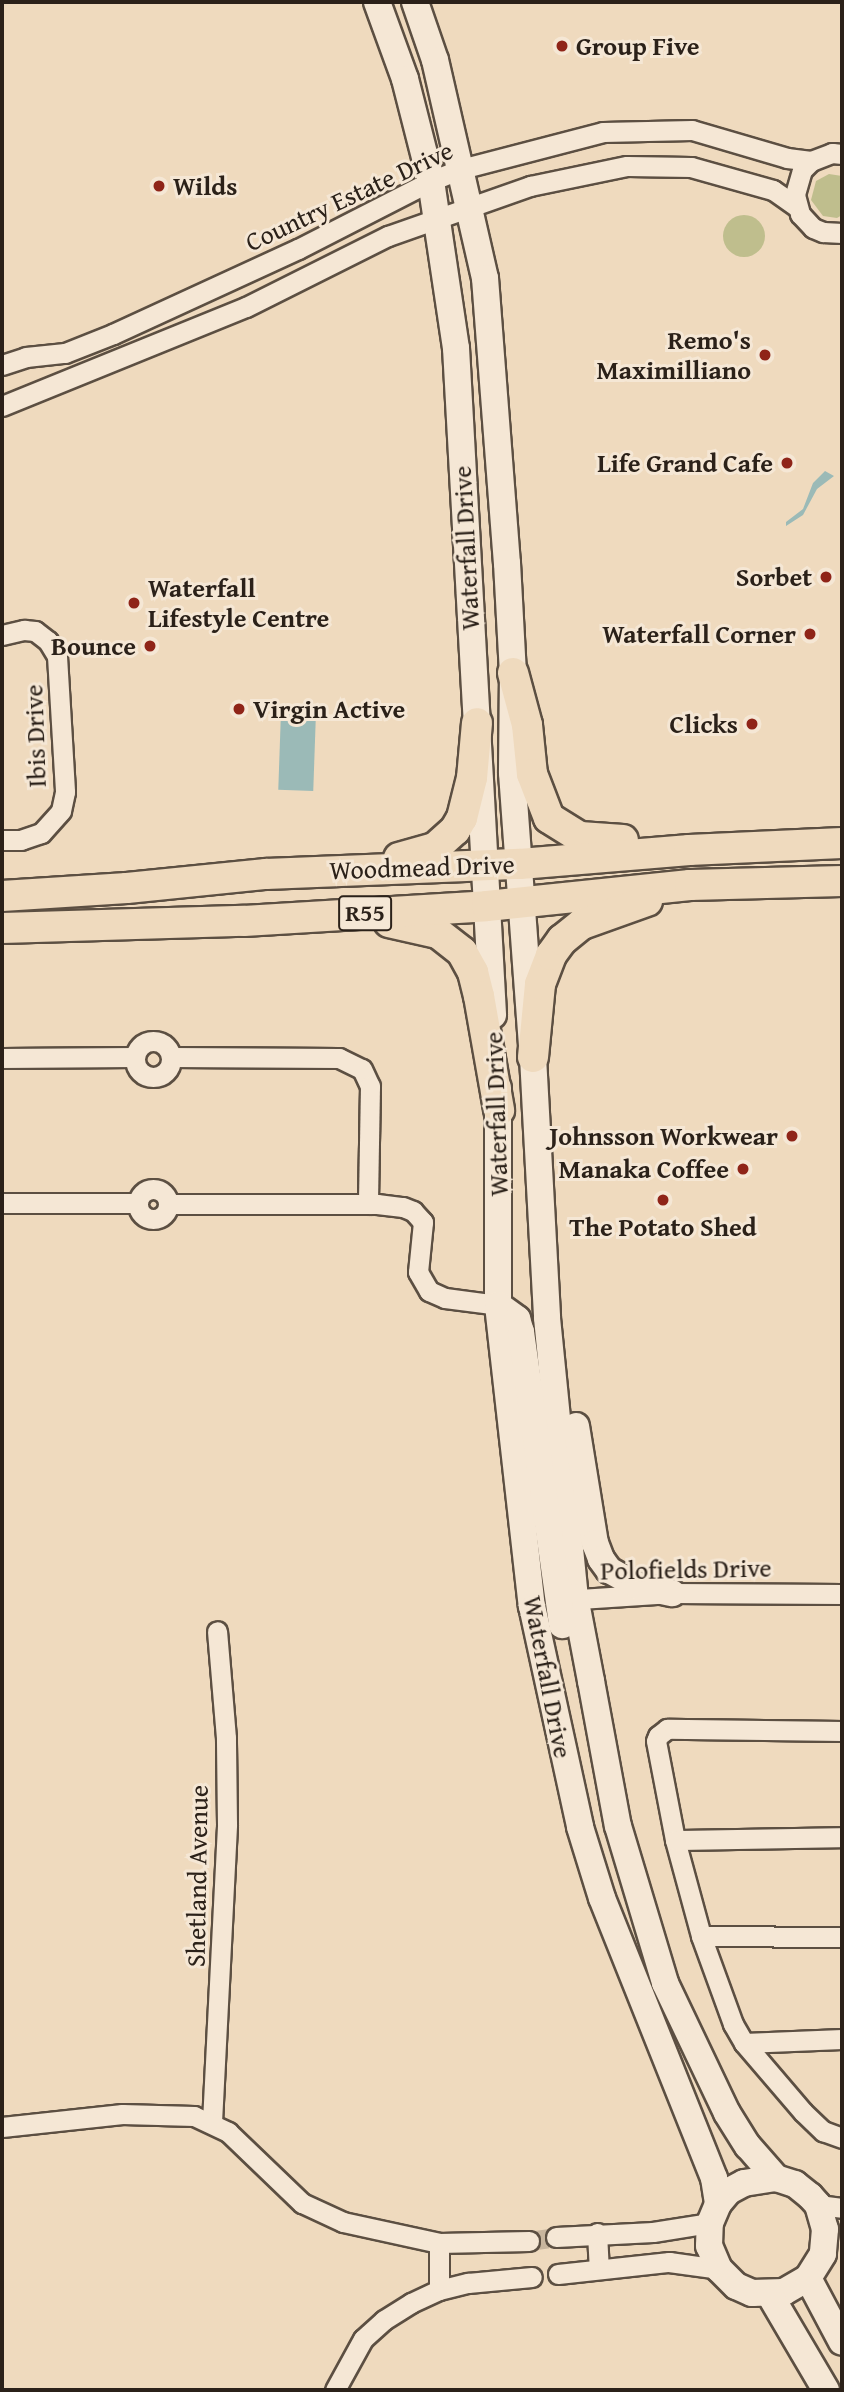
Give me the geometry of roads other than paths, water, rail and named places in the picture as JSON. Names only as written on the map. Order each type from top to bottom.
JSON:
[{"type":"main road","name":"Waterfall Drive","points":[[377,2],[405,79],[431,181],[456,348],[499,1110],[498,1305],[555,1601],[580,1827],[607,1910],[664,2059],[705,2154],[714,2213]]},
{"type":"main road","name":"Waterfall Drive","points":[[415,2],[435,60],[471,207],[485,278],[489,319],[513,673],[512,773],[533,1057],[547,1318],[555,1601],[665,1983],[727,2112],[748,2146],[776,2178]]},
{"type":"main road","points":[[513,673],[527,725],[532,774],[549,818],[580,837],[636,840],[690,850]]},
{"type":"main road","points":[[266,874],[413,856],[435,848],[448,838],[461,818],[471,778],[477,723]]},
{"type":"main road","name":"Woodmead Drive","points":[[2,896],[127,888],[266,874],[520,864],[690,850],[842,843]]},
{"type":"main road","name":"Woodmead Drive","points":[[2,928],[244,921],[487,905],[690,886],[842,881]]},
{"type":"main road","points":[[533,1057],[544,967],[562,940],[598,917],[690,886]]},
{"type":"main road","points":[[244,921],[367,918],[418,926],[450,940],[462,952],[473,972],[499,1110]]},
{"type":"main road","points":[[547,1318],[561,1343],[595,1543],[601,1559],[609,1570],[638,1586],[672,1593]]},
{"type":"main road","points":[[776,2178],[795,2184],[830,2207],[825,2229],[833,2252],[808,2278],[784,2292],[770,2295],[752,2293],[736,2286],[719,2269],[709,2246],[714,2213],[729,2192],[744,2183],[776,2178]]},
{"type":"main road","points":[[808,2278],[842,2342]]},
{"type":"main road","points":[[770,2295],[826,2390]]},
{"type":"street","name":"Country Estate Drive","points":[[2,365],[26,357],[65,353],[113,334],[298,249],[431,181],[461,169],[603,132],[654,128],[692,130],[787,158],[811,161]]},
{"type":"street","points":[[797,207],[796,182],[811,161],[832,153],[842,154]]},
{"type":"street","name":"Country Estate Drive","points":[[6,404],[246,307],[388,236],[540,183],[650,165],[691,167],[773,190],[797,207],[813,228],[823,232],[842,233]]},
{"type":"street","name":"Ibis Drive","points":[[2,635],[24,630],[35,631],[48,641],[57,656],[65,792],[61,811],[41,833],[21,840],[2,840]]},
{"type":"street","points":[[2,1058],[135,1058],[141,1073],[149,1077],[165,1073],[171,1058],[338,1058],[362,1069],[370,1086],[368,1204]]},
{"type":"street","points":[[2,1203],[138,1203],[140,1211],[153,1219],[161,1217],[169,1204],[368,1204],[403,1207],[419,1216],[424,1228],[418,1272],[429,1291],[445,1298],[498,1305]]},
{"type":"street","name":"Polofields Drive","points":[[555,1601],[672,1593],[842,1594]]},
{"type":"street","name":"Shetland Avenue","points":[[212,2122],[227,1824],[226,1738],[217,1632]]},
{"type":"street","points":[[842,1731],[662,1731],[656,1741],[676,1840],[701,1936],[733,2024],[744,2043],[803,2112],[823,2131],[842,2138]]},
{"type":"street","points":[[676,1840],[842,1837]]},
{"type":"street","points":[[701,1936],[842,1937]]},
{"type":"street","points":[[744,2043],[842,2039]]},
{"type":"street","points":[[2,2127],[122,2114],[194,2116],[212,2122],[248,2150],[288,2192],[310,2207],[343,2222],[439,2243],[529,2241]]},
{"type":"street","points":[[556,2236],[653,2232],[714,2213]]},
{"type":"street","points":[[597,2233],[599,2268]]},
{"type":"street","points":[[439,2243],[439,2290]]},
{"type":"street","points":[[558,2274],[669,2262],[719,2269]]},
{"type":"street","points":[[335,2390],[371,2330],[411,2303],[439,2290],[468,2283],[532,2277]]},
{"type":"water","points":[[825,471],[834,476],[817,489],[803,515],[786,526],[786,522],[803,509],[813,483]]},
{"type":"water","points":[[281,711],[316,712],[313,791],[278,790]]},
{"type":"tunnel","points":[[529,2241],[556,2237]]},
{"type":"place","name":"Group Five","points":[[562,46]]},
{"type":"place","name":"Wilds","points":[[159,186]]},
{"type":"place","name":"Remo's Maximilliano","points":[[765,355]]},
{"type":"place","name":"Life Grand Cafe","points":[[787,463]]},
{"type":"place","name":"Sorbet","points":[[826,577]]},
{"type":"place","name":"Waterfall Lifestyle Centre","points":[[134,603]]},
{"type":"place","name":"Waterfall Corner","points":[[810,634]]},
{"type":"place","name":"Bounce","points":[[150,646]]},
{"type":"place","name":"Virgin Active","points":[[239,709]]},
{"type":"place","name":"Clicks","points":[[752,724]]},
{"type":"place","name":"Johnsson Workwear","points":[[792,1136]]},
{"type":"place","name":"Manaka Coffee","points":[[743,1169]]},
{"type":"place","name":"The Potato Shed","points":[[663,1200]]}]
